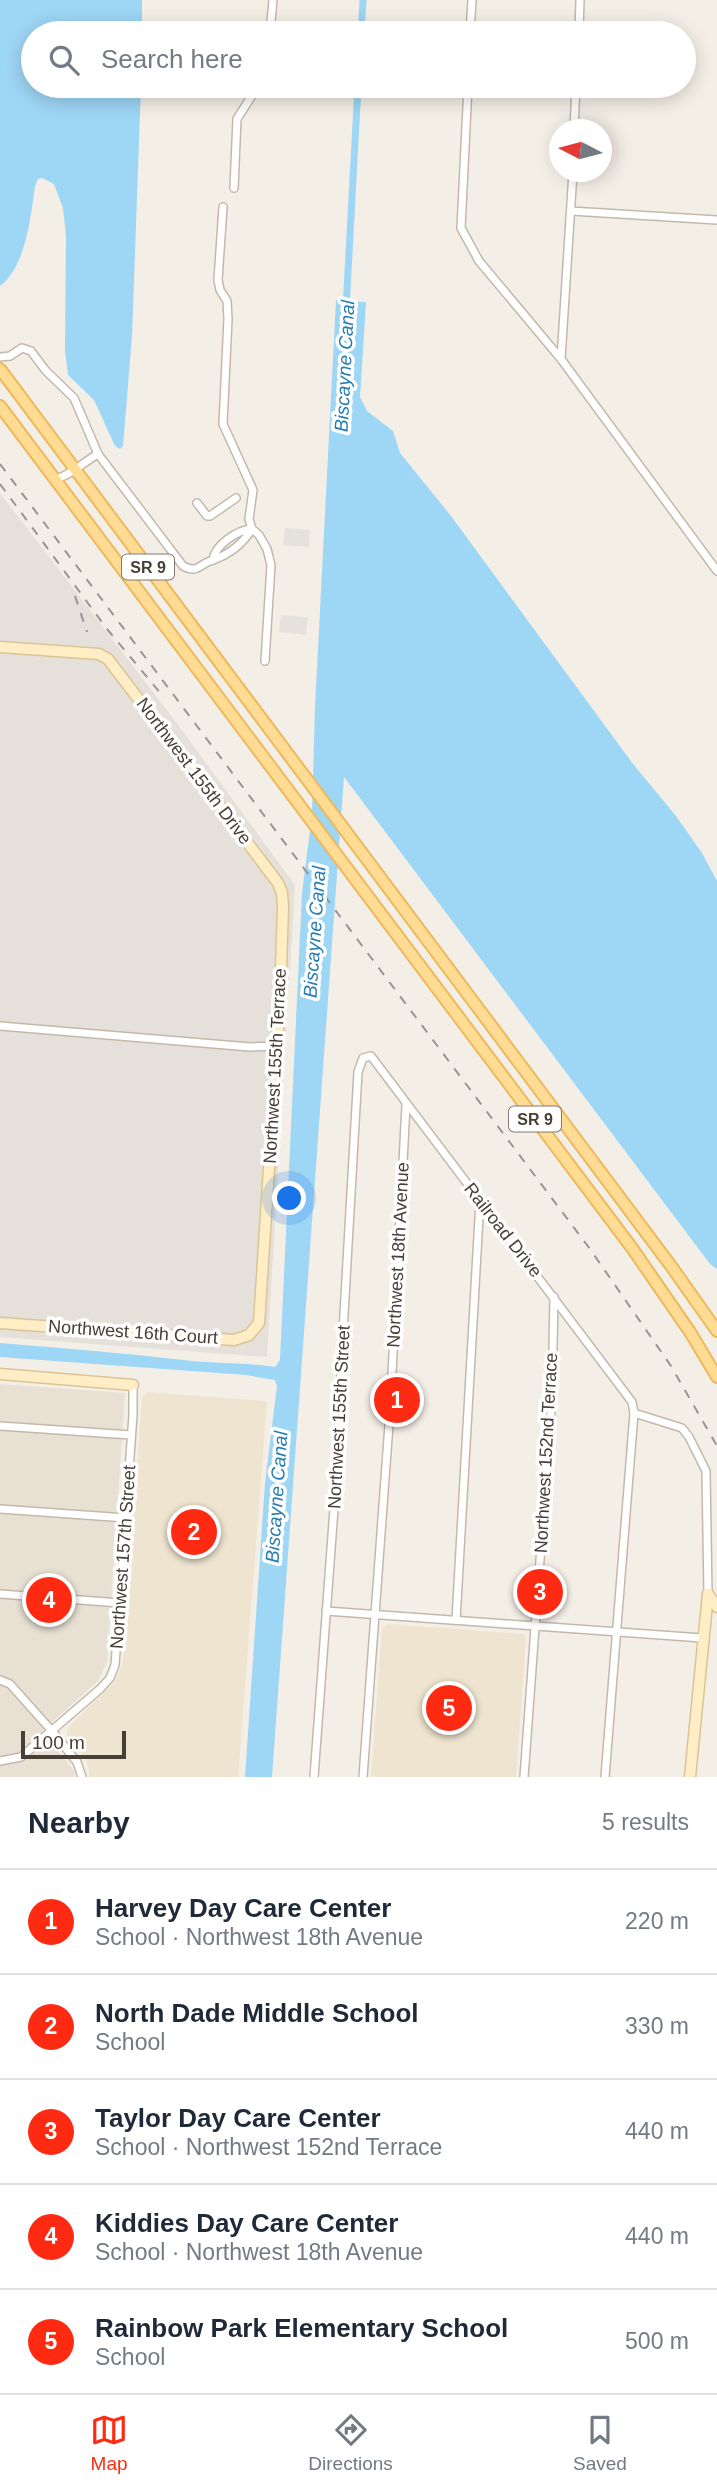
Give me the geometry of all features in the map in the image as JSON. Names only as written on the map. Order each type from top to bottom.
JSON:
[{"type":"main road","name":"SR 9","points":[[0,369],[717,1331]]},
{"type":"main road","name":"SR 9","points":[[0,406],[632,1248],[690,1332],[717,1377]]},
{"type":"street","points":[[271,21],[272,0]]},
{"type":"street","points":[[471,21],[472,0]]},
{"type":"street","points":[[579,21],[580,0]]},
{"type":"street","points":[[234,188],[237,119],[250,98]]},
{"type":"street","points":[[467,98],[461,228],[479,261],[561,359],[717,572]]},
{"type":"street","points":[[575,119],[576,98]]},
{"type":"street","points":[[561,359],[572,182]]},
{"type":"street","points":[[223,207],[218,280],[220,290],[227,301],[228,319],[223,424],[253,490],[249,519],[251,529],[259,535],[267,549],[271,565],[265,661]]},
{"type":"street","points":[[571,211],[717,220]]},
{"type":"street","points":[[0,356],[10,356],[22,348],[31,351],[46,371],[74,398],[97,454],[183,566],[197,570],[213,559],[214,553],[223,544],[243,530],[251,529]]},
{"type":"street","points":[[55,479],[63,478],[97,454]]},
{"type":"street","points":[[197,503],[207,516],[210,516],[236,498]]},
{"type":"street","name":"Northwest 155th Drive","points":[[0,647],[99,654],[108,659],[273,876],[282,893]]},
{"type":"street","name":"Northwest 155th Terrace","points":[[259,1323],[277,1046],[282,893]]},
{"type":"street","points":[[0,1026],[250,1047],[277,1046]]},
{"type":"street","name":"Railroad Drive","points":[[363,1058],[371,1056],[379,1064],[406,1105],[554,1296],[632,1402],[634,1413]]},
{"type":"street","name":"Northwest 155th Street","points":[[314,1777],[341,1415],[341,1366],[358,1072],[363,1058]]},
{"type":"street","name":"Northwest 18th Avenue","points":[[363,1777],[391,1397],[406,1105]]},
{"type":"street","points":[[456,1620],[480,1199]]},
{"type":"street","name":"Northwest 152nd Terrace","points":[[524,1777],[552,1397],[554,1296]]},
{"type":"street","name":"Northwest 16th Court","points":[[0,1323],[234,1339],[249,1335],[259,1323]]},
{"type":"street","points":[[0,1374],[133,1385]]},
{"type":"street","name":"Northwest 157th Street","points":[[0,1761],[22,1757],[110,1678],[115,1665],[133,1385]]},
{"type":"street","points":[[605,1777],[634,1413],[682,1428],[706,1471],[708,1594],[690,1777]]},
{"type":"street","points":[[0,1426],[131,1435]]},
{"type":"street","points":[[0,1509],[126,1518]]},
{"type":"street","points":[[0,1594],[120,1603]]},
{"type":"street","points":[[708,1594],[717,1606]]},
{"type":"street","points":[[326,1611],[702,1638]]},
{"type":"street","points":[[0,1680],[10,1684],[52,1731],[77,1762],[82,1777]]},
{"type":"shaded area","points":[[0,493],[176,722],[295,885],[267,1357],[0,1337]]},
{"type":"shaded area","points":[[285,528],[310,530],[309,547],[283,545]]},
{"type":"shaded area","points":[[281,615],[308,617],[306,635],[279,632]]},
{"type":"shaded area","points":[[0,1384],[125,1393],[107,1662],[98,1681],[42,1731],[75,1772],[74,1777],[0,1777]]},
{"type":"shaded area","points":[[147,1392],[267,1401],[238,1777],[90,1777],[87,1762],[67,1735],[68,1727],[114,1683],[123,1663],[142,1398]]},
{"type":"shaded area","points":[[388,1624],[524,1634],[526,1639],[516,1777],[371,1777],[382,1628]]},
{"type":"water","points":[[0,0],[142,0],[142,21],[21,21],[21,98],[141,98],[132,336],[123,446],[120,449],[115,446],[94,400],[68,375],[65,351],[66,236],[63,208],[54,184],[42,178],[38,179],[35,186],[21,254],[9,277],[0,286]]},
{"type":"water","points":[[336,300],[366,302],[360,397],[367,411],[393,431],[400,453],[451,516],[633,764],[676,816],[702,853],[717,881],[717,1269],[710,1264],[344,777],[272,1777],[245,1777],[265,1483],[277,1386],[275,1380],[246,1375],[0,1357],[0,1343],[275,1367],[280,1360],[302,893],[312,815]]},
{"type":"waterway","name":"Biscayne Canal","points":[[362,21],[363,0]]},
{"type":"waterway","name":"Biscayne Canal","points":[[346,309],[357,98]]},
{"type":"railway","points":[[0,464],[590,1249],[671,1366],[717,1446]]},
{"type":"railway","points":[[0,484],[107,629],[162,695]]},
{"type":"railway","points":[[75,596],[87,632]]},
{"type":"place","name":"Harvey Day Care Center","points":[[397,1400]]},
{"type":"place","name":"North Dade Middle School","points":[[194,1532]]},
{"type":"place","name":"Taylor Day Care Center","points":[[540,1592]]},
{"type":"place","name":"Kiddies Day Care Center","points":[[49,1600]]},
{"type":"place","name":"Rainbow Park Elementary School","points":[[449,1708]]}]
